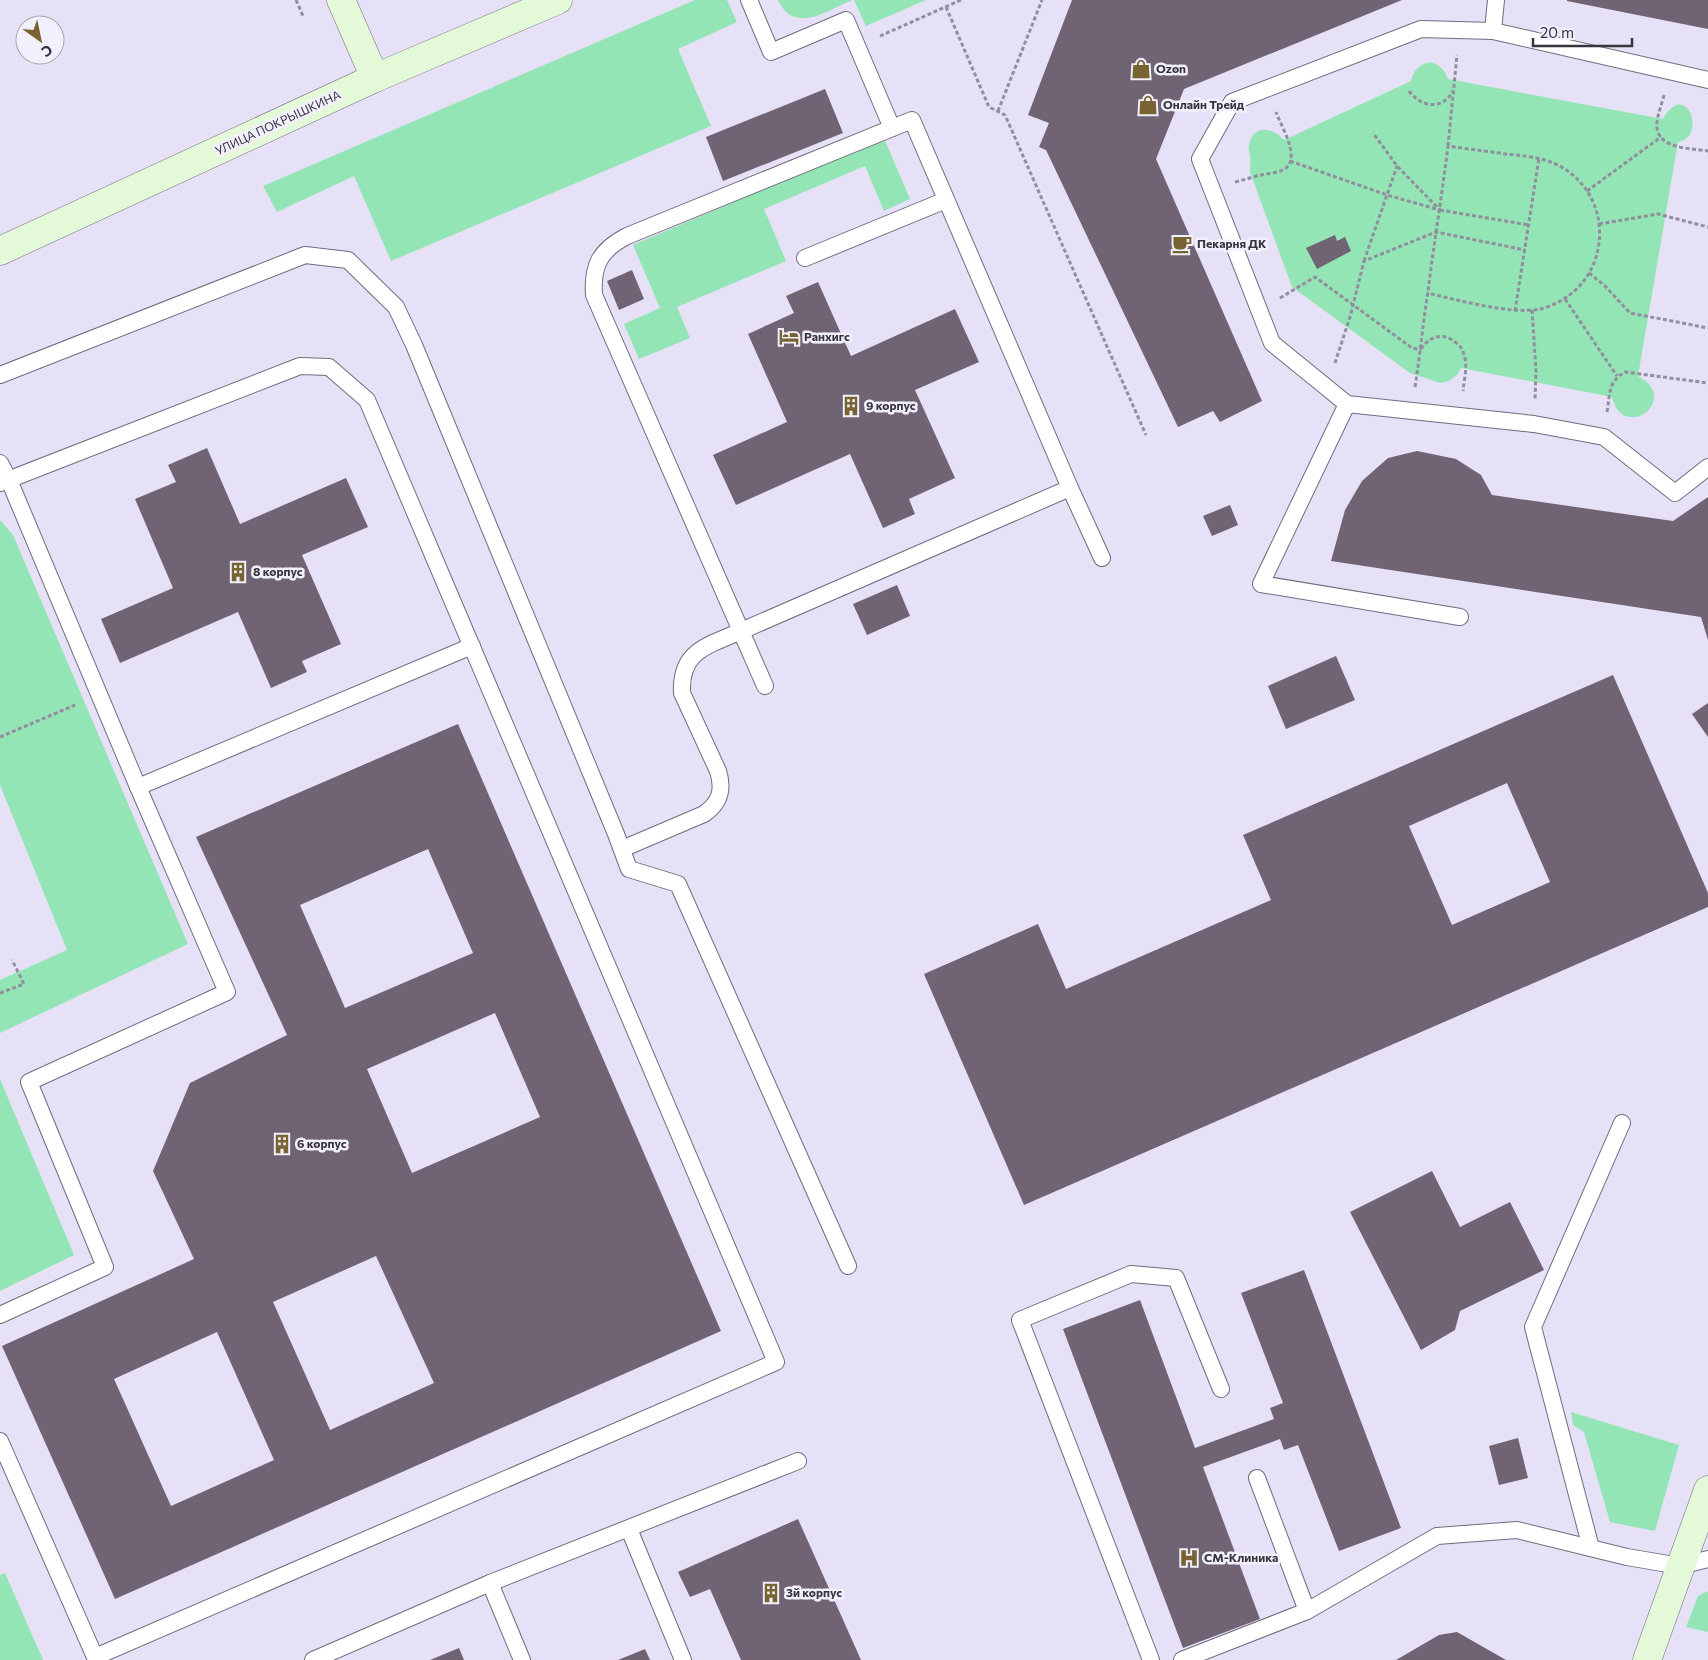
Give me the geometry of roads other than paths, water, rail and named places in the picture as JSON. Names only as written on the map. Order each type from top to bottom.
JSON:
[{"type":"main road","points":[[341,0],[375,78]]},
{"type":"main road","name":"УЛИЦА ПОКРЫШКИНА","points":[[0,251],[375,78],[558,0]]},
{"type":"main road","points":[[1647,1660],[1708,1490]]},
{"type":"lane","points":[[749,0],[771,52],[846,20],[892,128]]},
{"type":"lane","points":[[1493,31],[1496,0]]},
{"type":"lane","points":[[1708,80],[1493,31],[1421,29],[1232,102],[1200,159],[1272,343],[1347,404],[1534,424],[1604,437],[1675,493],[1708,467]]},
{"type":"lane","points":[[765,686],[594,295],[593,281],[596,266],[603,253],[614,243],[627,236],[912,120],[1102,558]]},
{"type":"lane","points":[[805,258],[946,200]]},
{"type":"lane","points":[[0,375],[306,255],[348,260],[396,307],[629,869],[678,884],[848,1266]]},
{"type":"lane","points":[[0,1441],[95,1659],[776,1362],[367,400],[329,367],[300,366],[4,481]]},
{"type":"lane","points":[[1347,404],[1261,584],[1460,617]]},
{"type":"lane","points":[[0,463],[4,481],[227,992],[29,1082],[105,1267],[0,1316]]},
{"type":"lane","points":[[622,849],[704,814],[718,800],[721,791],[721,781],[682,693],[682,679],[686,665],[694,654],[706,646],[1070,488]]},
{"type":"lane","points":[[138,787],[472,646]]},
{"type":"lane","points":[[1591,1548],[1533,1327],[1622,1123]]},
{"type":"lane","points":[[1152,1660],[1020,1320],[1131,1274],[1176,1278],[1221,1390]]},
{"type":"lane","points":[[313,1660],[490,1583],[798,1461]]},
{"type":"lane","points":[[1257,1478],[1307,1610]]},
{"type":"lane","points":[[629,1529],[683,1660]]},
{"type":"lane","points":[[1182,1660],[1307,1610],[1436,1536],[1517,1530],[1627,1557],[1680,1566],[1708,1558]]},
{"type":"lane","points":[[490,1583],[522,1660]]},
{"type":"place","name":"Ozon","points":[[1141,69]]},
{"type":"place","name":"Онлайн Трейд","points":[[1148,105]]},
{"type":"place","name":"Пекарня ДК","points":[[1182,244]]},
{"type":"place","name":"Ранхигс","points":[[789,337]]},
{"type":"place","name":"9 корпус","points":[[851,406]]},
{"type":"place","name":"8 корпус","points":[[238,572]]},
{"type":"place","name":"6 корпус","points":[[282,1144]]},
{"type":"place","name":"СМ-Клиника","points":[[1189,1558]]},
{"type":"place","name":"3й корпус","points":[[771,1593]]}]
